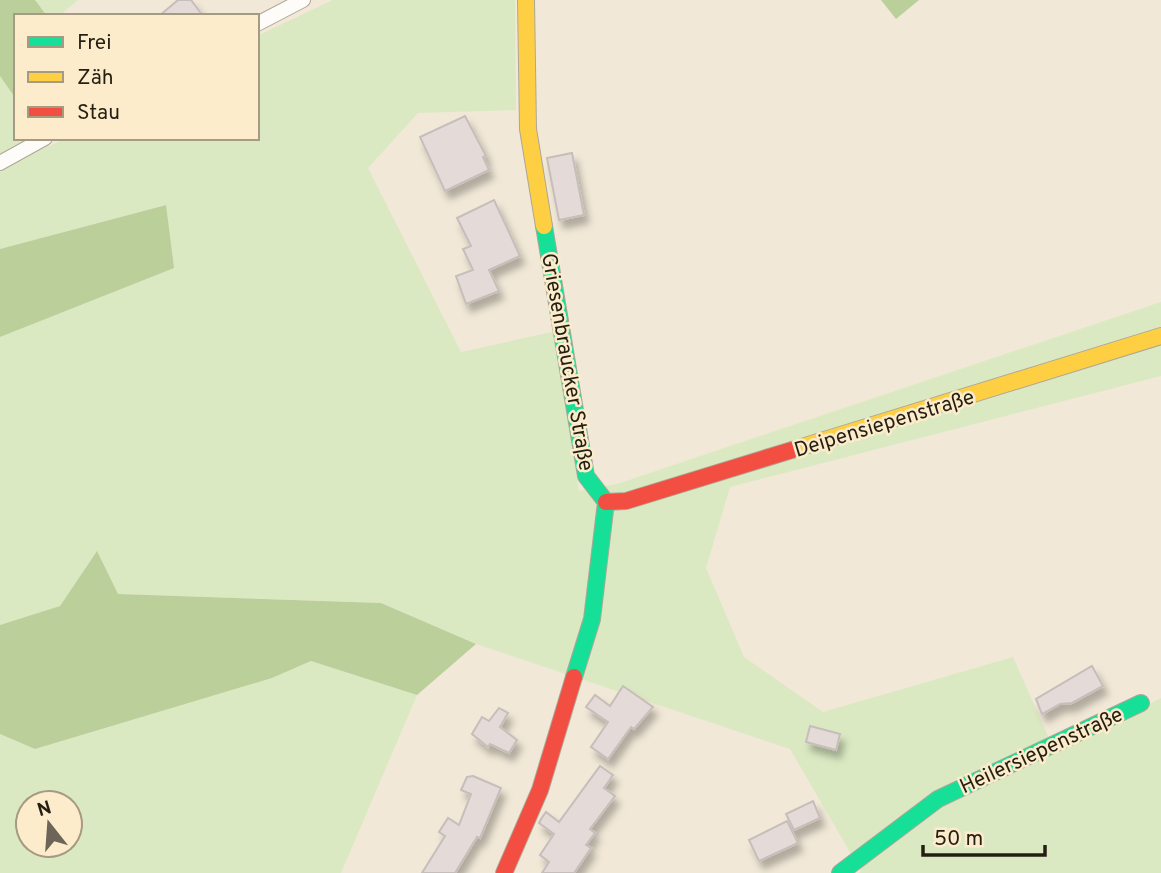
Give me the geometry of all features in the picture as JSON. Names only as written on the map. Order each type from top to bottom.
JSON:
[{"type":"street","points":[[259,23],[303,0]]},
{"type":"street","name":"Griesenbraucker Straße","points":[[526,0],[530,141],[586,476],[606,502]]},
{"type":"street","points":[[0,163],[41,140]]},
{"type":"street","name":"Deipensiepenstraße","points":[[606,502],[639,497],[1161,336]]},
{"type":"street","points":[[504,873],[540,790],[592,619],[606,502]]},
{"type":"street","name":"Heilersiepenstraße","points":[[840,873],[938,799],[1142,703]]},
{"type":"green space","points":[[0,0],[35,0],[46,14],[14,14],[14,96],[0,76]]},
{"type":"green space","points":[[35,0],[78,0],[61,14],[46,14]]},
{"type":"green space","points":[[333,0],[515,0],[516,110],[418,113],[368,168],[461,352],[556,331],[579,491],[617,484],[1161,302],[1161,376],[730,487],[706,568],[744,657],[823,712],[1013,657],[1055,752],[1161,698],[1161,873],[859,873],[861,871],[790,749],[476,644],[381,603],[117,594],[96,552],[60,606],[0,625],[0,337],[173,267],[165,205],[0,249],[0,76],[14,96],[14,140],[46,140],[50,146],[62,140],[259,140],[259,35]]},
{"type":"green space","points":[[881,0],[919,0],[896,19]]},
{"type":"green space","points":[[166,205],[174,268],[0,337],[0,249]]},
{"type":"green space","points":[[97,551],[118,594],[381,603],[476,644],[417,695],[311,661],[272,678],[35,749],[0,734],[0,625],[60,606]]},
{"type":"green space","points":[[311,661],[417,695],[341,873],[0,873],[0,734],[35,749],[272,678]]},
{"type":"building","points":[[178,0],[191,0],[202,14],[161,14]]},
{"type":"building","points":[[465,116],[486,156],[483,157],[489,170],[445,191],[420,137]]},
{"type":"building","points":[[572,153],[584,215],[559,220],[547,158]]},
{"type":"building","points":[[494,200],[520,256],[489,270],[499,291],[466,304],[456,276],[473,270],[463,249],[471,246],[457,218]]},
{"type":"building","points":[[1092,666],[1103,686],[1072,703],[1060,704],[1042,714],[1036,699]]},
{"type":"building","points":[[623,686],[653,707],[634,729],[631,727],[608,759],[591,747],[608,722],[586,707],[595,695],[610,706]]},
{"type":"building","points":[[499,708],[508,713],[500,727],[517,740],[509,753],[490,744],[488,747],[472,734],[482,717],[489,721]]},
{"type":"building","points":[[810,726],[840,734],[836,750],[806,742]]},
{"type":"building","points":[[600,766],[613,775],[604,788],[615,796],[590,829],[595,833],[586,845],[591,848],[574,873],[542,873],[549,862],[540,855],[554,834],[539,823],[541,819],[546,812],[559,822]]},
{"type":"building","points":[[473,776],[501,788],[480,838],[477,837],[455,873],[422,873],[445,836],[439,832],[448,818],[459,825],[471,794],[461,790],[467,777]]},
{"type":"building","points":[[813,801],[820,818],[794,830],[786,814]]},
{"type":"building","points":[[787,821],[798,843],[759,861],[749,840]]},
{"type":"traffic: fast","points":[[544,226],[586,476],[606,502],[592,619],[574,677]]},
{"type":"traffic: fast","points":[[840,873],[938,799],[1141,703]]},
{"type":"traffic: slow","points":[[526,0],[528,129],[544,226]]},
{"type":"traffic: slow","points":[[792,450],[1161,336]]},
{"type":"traffic: jam","points":[[606,502],[626,501],[792,450]]},
{"type":"traffic: jam","points":[[504,873],[540,790],[574,677]]}]
